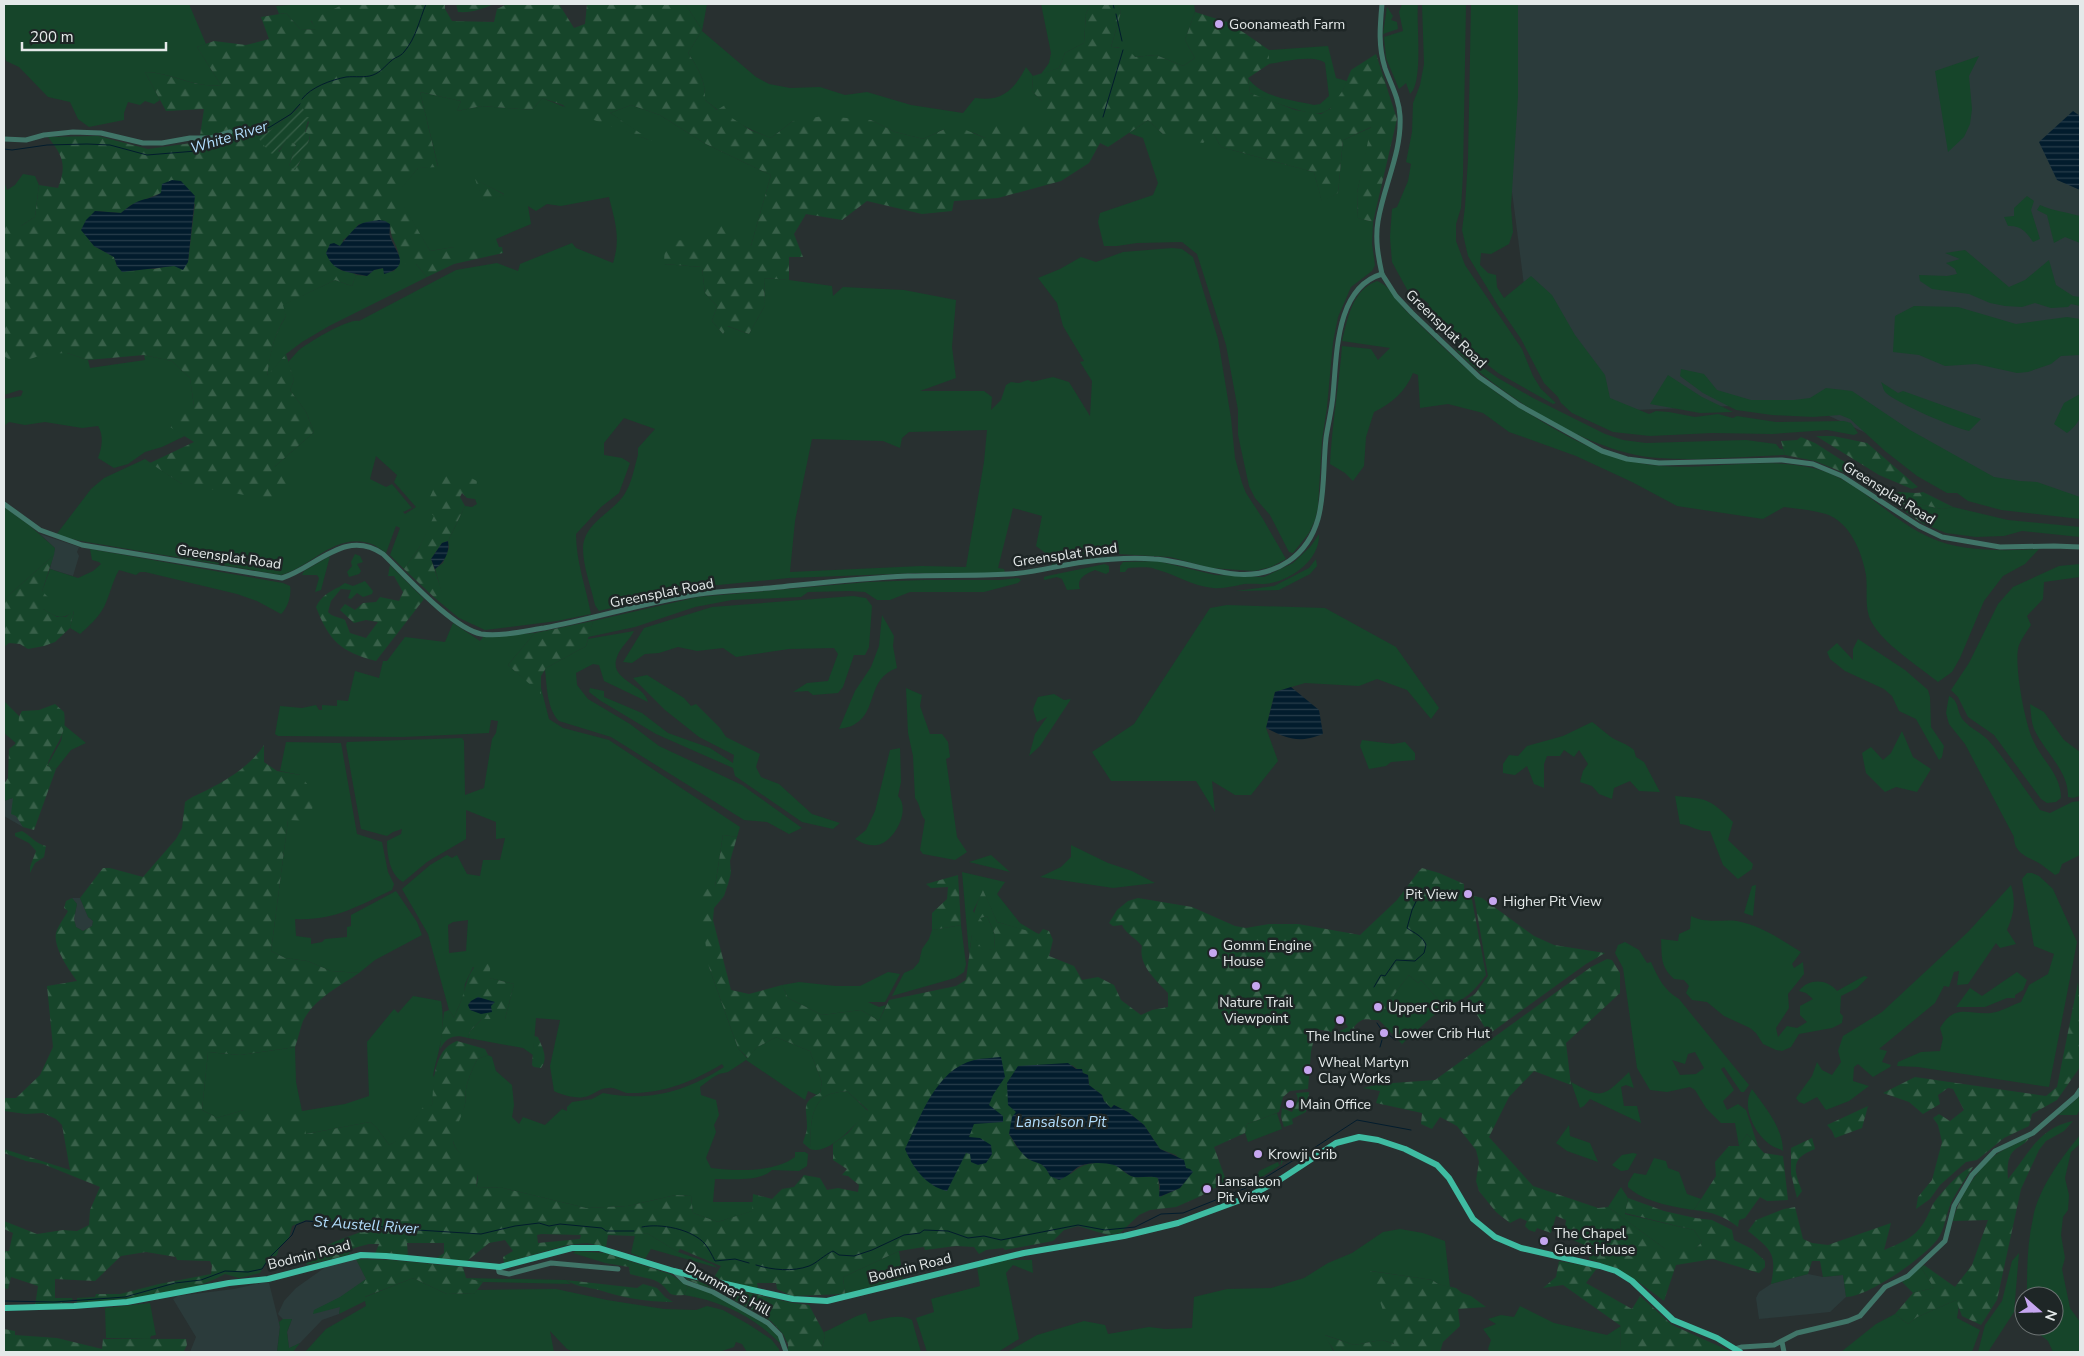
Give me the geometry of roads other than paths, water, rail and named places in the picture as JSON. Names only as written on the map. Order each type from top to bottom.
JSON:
[{"type":"main road","name":"Bodmin Road","points":[[4,1308],[127,1302],[229,1283],[268,1279],[362,1255],[498,1267],[572,1248],[599,1248],[674,1271],[793,1299],[827,1300],[1024,1253],[1124,1236],[1178,1223],[1253,1194],[1342,1140],[1353,1137],[1365,1137],[1404,1149],[1437,1166],[1449,1178],[1473,1218],[1495,1237],[1521,1248],[1616,1271],[1629,1278],[1673,1320],[1717,1338],[1737,1350]]},
{"type":"street","points":[[1382,4],[1379,33],[1382,55],[1399,102],[1400,123],[1396,152],[1378,221],[1378,249],[1382,274]]},
{"type":"street","points":[[4,139],[26,140],[44,135],[73,132],[101,133],[143,143],[162,143],[190,138],[211,138],[230,132]]},
{"type":"street","name":"Greensplat Road","points":[[4,504],[40,530],[82,545],[282,578],[292,575],[340,548],[352,545],[372,546],[383,554],[445,613],[480,634],[528,631],[698,594],[791,586],[822,581],[909,576],[1012,574],[1082,562],[1127,558],[1157,559],[1210,571],[1240,574],[1266,573],[1293,558],[1308,543],[1318,525],[1322,507],[1326,438],[1333,397],[1337,343],[1352,296],[1357,288],[1371,277],[1382,274],[1396,296],[1479,377],[1519,405],[1602,451],[1627,459],[1664,464],[1782,460],[1813,464],[1842,476],[1919,526],[1942,537],[2000,547],[2080,547]]},
{"type":"street","points":[[1737,1350],[1742,1346],[1770,1346],[1782,1342],[1797,1333],[1856,1318],[1885,1287],[1908,1276],[1945,1241],[1954,1206],[1972,1175],[1995,1151],[2033,1133],[2076,1096],[2080,1090]]},
{"type":"street","points":[[498,1267],[499,1272],[508,1274],[551,1264],[618,1269]]},
{"type":"street","name":"Drummer's Hill","points":[[674,1271],[685,1282],[713,1292],[768,1323],[780,1335],[786,1352]]},
{"type":"street","points":[[1782,1342],[1784,1352]]},
{"type":"water","points":[[2073,111],[2080,116],[2080,190],[2057,180],[2039,142]]},
{"type":"water","points":[[172,180],[181,181],[195,196],[188,262],[183,270],[174,266],[122,272],[117,266],[114,257],[94,246],[81,230],[86,220],[95,211],[121,213],[136,202],[161,193],[162,184]]},
{"type":"water","points":[[379,220],[390,224],[390,237],[400,259],[398,267],[393,271],[384,274],[383,268],[374,270],[367,276],[338,268],[329,260],[326,253],[330,244],[334,243],[340,246],[359,225]]},
{"type":"water","points":[[448,541],[446,557],[435,569],[431,559],[442,543]]},
{"type":"water","points":[[1291,687],[1319,710],[1323,734],[1307,739],[1294,739],[1266,728],[1275,692]]},
{"type":"water","points":[[478,997],[495,1002],[491,1006],[492,1012],[481,1014],[470,1010],[468,1005]]},
{"type":"water","points":[[1001,1057],[1005,1077],[989,1105],[1003,1116],[1003,1122],[974,1124],[969,1137],[980,1138],[991,1145],[992,1154],[986,1163],[978,1165],[971,1162],[970,1154],[966,1153],[947,1191],[939,1189],[921,1175],[905,1149],[923,1110],[939,1084],[949,1073],[961,1065],[974,1060]]},
{"type":"water","name":"Lansalson Pit","points":[[1068,1063],[1076,1069],[1082,1069],[1083,1073],[1088,1075],[1089,1085],[1102,1095],[1104,1101],[1111,1108],[1114,1105],[1128,1112],[1144,1125],[1160,1149],[1184,1160],[1186,1168],[1193,1172],[1180,1188],[1159,1197],[1160,1186],[1158,1178],[1134,1177],[1116,1166],[1101,1163],[1082,1165],[1059,1180],[1050,1176],[1042,1164],[1030,1160],[1023,1154],[1009,1134],[1012,1117],[1016,1112],[1008,1105],[1007,1083],[1018,1066]]},
{"type":"waterway","name":"White River","points":[[302,99],[311,91],[328,82],[346,77],[370,76],[381,71],[408,47],[426,4]]},
{"type":"waterway","points":[[1113,4],[1114,8]]},
{"type":"waterway","points":[[1116,14],[1122,41]]},
{"type":"waterway","points":[[1103,117],[1123,50]]},
{"type":"waterway","name":"White River","points":[[4,149],[87,144],[110,145],[147,155],[196,151],[211,148],[270,127],[291,114],[300,104]]},
{"type":"waterway","points":[[1374,987],[1381,975],[1385,976],[1396,960],[1415,961],[1424,953],[1426,945],[1423,939],[1407,928],[1412,910],[1422,889]]},
{"type":"waterway","points":[[1377,1023],[1385,1035],[1386,1033]]},
{"type":"waterway","points":[[1388,1034],[1395,1040]]},
{"type":"waterway","points":[[1380,1047],[1382,1040]]},
{"type":"waterway","name":"St Austell River","points":[[1314,1148],[1357,1120],[1411,1130]]},
{"type":"waterway","name":"St Austell River","points":[[756,1265],[782,1270],[803,1268],[812,1265],[833,1251],[839,1255],[854,1256],[904,1235],[920,1233],[924,1230],[948,1231],[968,1238],[984,1236],[1001,1240],[1078,1225],[1105,1230],[1135,1227],[1161,1214],[1183,1213],[1251,1186],[1309,1151]]},
{"type":"waterway","name":"St Austell River","points":[[4,1301],[54,1302],[125,1297],[175,1283],[201,1280],[225,1271],[248,1272],[262,1269],[270,1257],[292,1235],[296,1225],[306,1221],[354,1225],[373,1224],[386,1228],[481,1234],[515,1226],[539,1223],[549,1226],[560,1224],[602,1228],[606,1231],[634,1231]]},
{"type":"waterway","name":"St Austell River","points":[[642,1227],[658,1226],[684,1231],[692,1234],[705,1244],[715,1261],[735,1259],[749,1263]]},
{"type":"railway","points":[[1322,1076],[1336,1075]]},
{"type":"place","name":"Goonameath Farm","points":[[1219,24]]},
{"type":"place","name":"Pit View","points":[[1468,894]]},
{"type":"place","name":"Higher Pit View","points":[[1493,901]]},
{"type":"place","name":"Gomm Engine House","points":[[1213,953]]},
{"type":"place","name":"Nature Trail Viewpoint","points":[[1256,986]]},
{"type":"place","name":"Upper Crib Hut","points":[[1378,1007]]},
{"type":"place","name":"The Incline","points":[[1340,1020]]},
{"type":"place","name":"Lower Crib Hut","points":[[1384,1033]]},
{"type":"place","name":"Wheal Martyn Clay Works","points":[[1308,1070]]},
{"type":"place","name":"Main Office","points":[[1290,1104]]},
{"type":"place","name":"Krowji Crib","points":[[1258,1154]]},
{"type":"place","name":"Lansalson Pit View","points":[[1207,1189]]},
{"type":"place","name":"The Chapel Guest House","points":[[1544,1241]]}]
